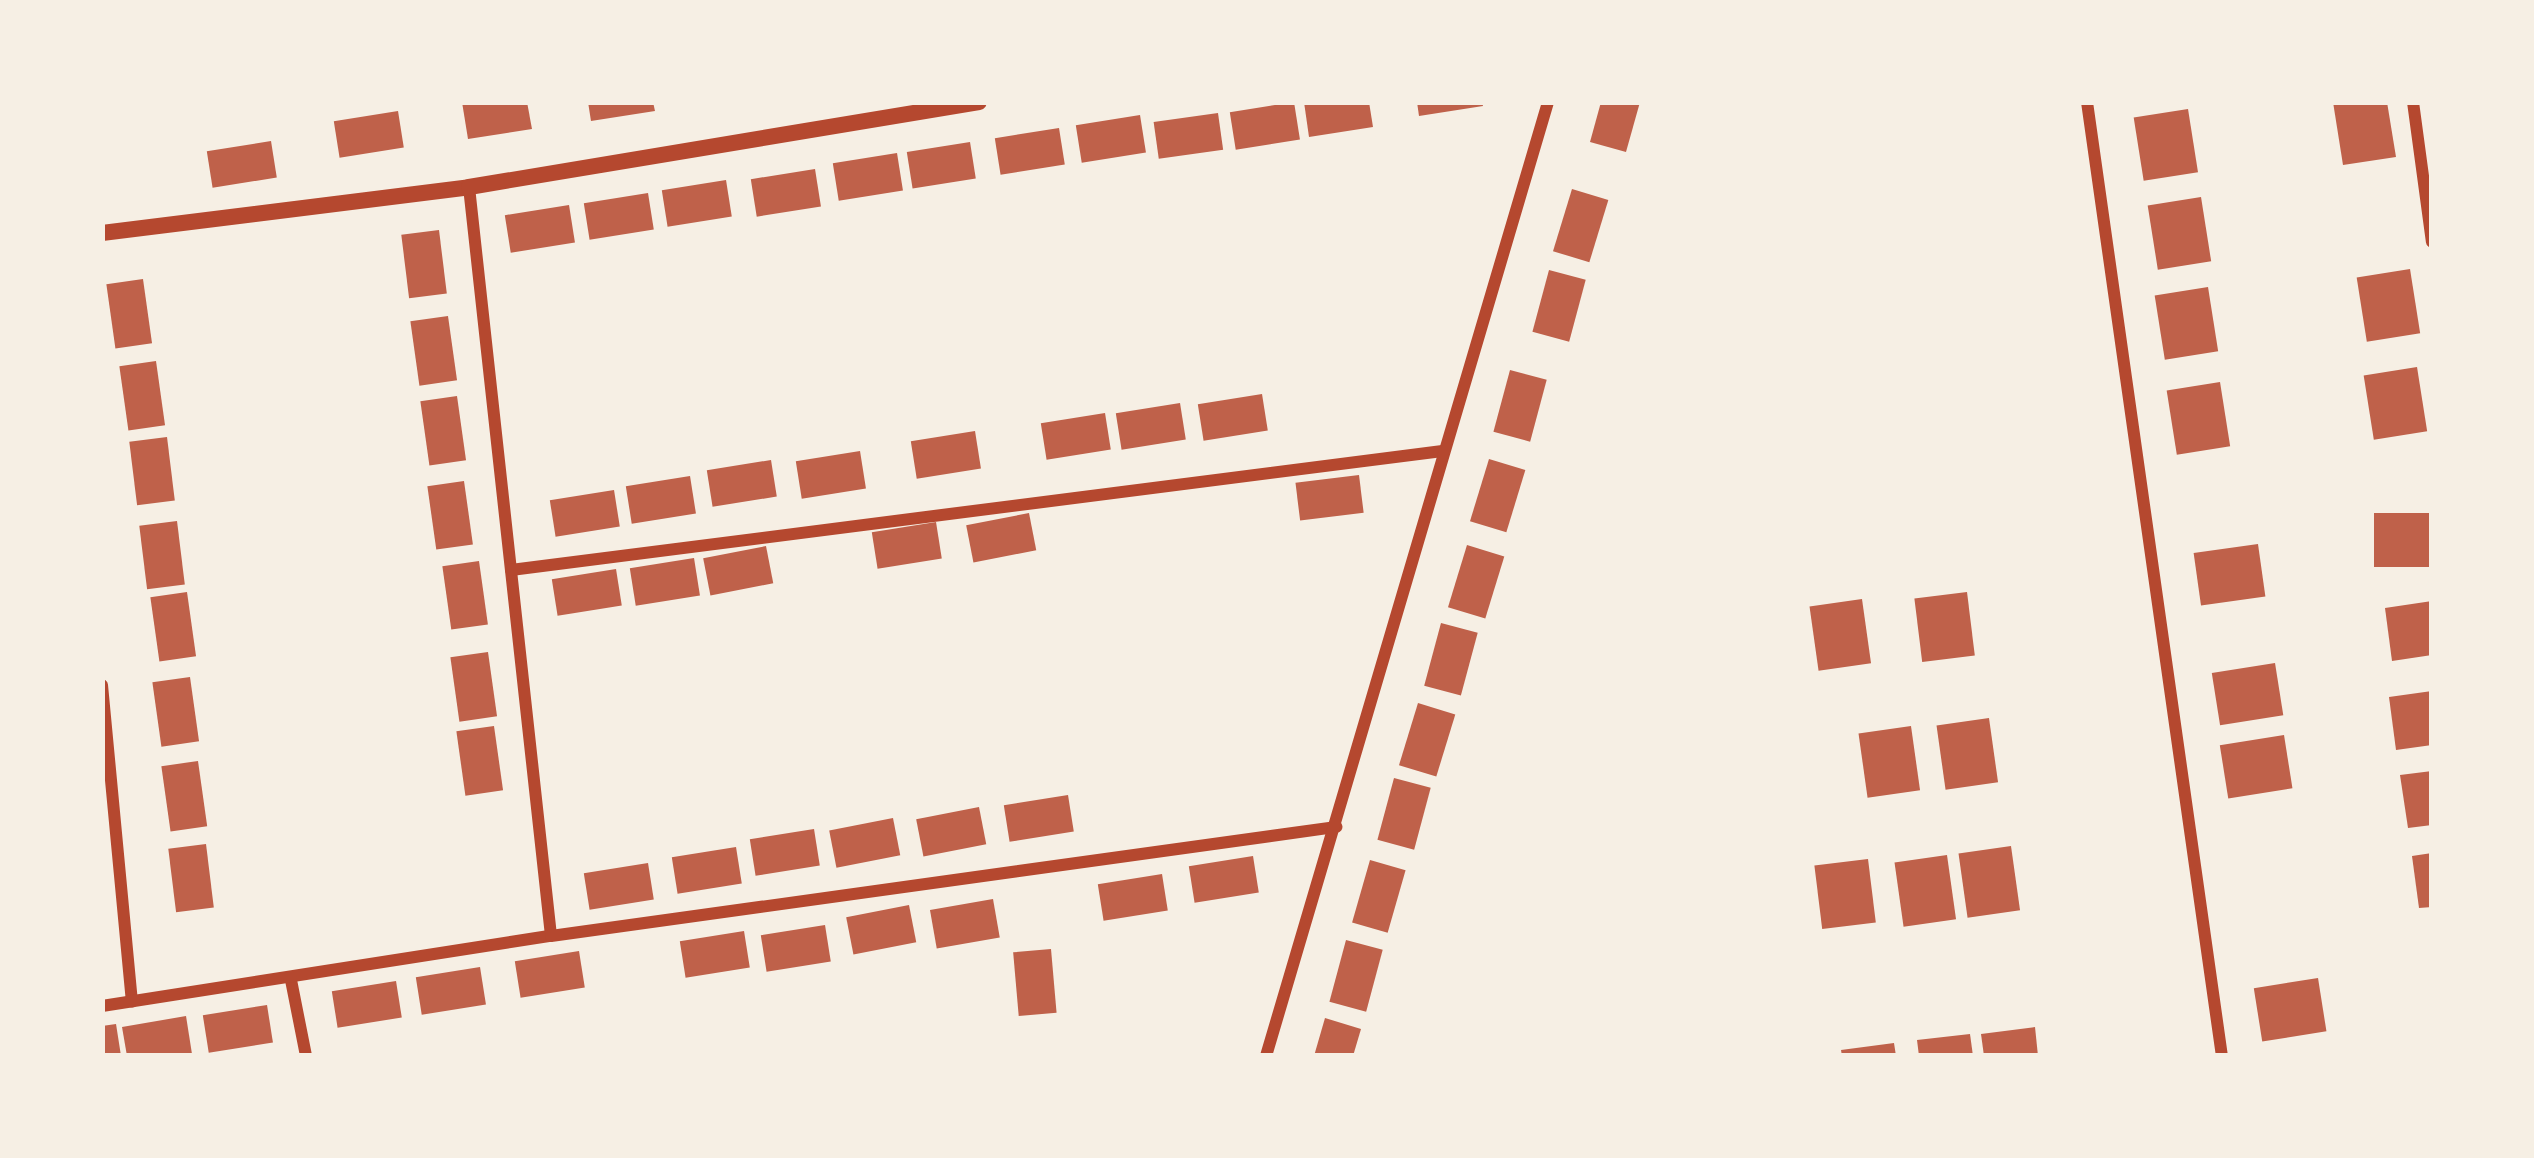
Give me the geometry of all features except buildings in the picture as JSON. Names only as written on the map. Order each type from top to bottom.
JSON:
[{"type":"street","points":[[102,233],[469,187],[979,102]]},
{"type":"street","points":[[1266,1056],[1548,102]]},
{"type":"street","points":[[2087,102],[2222,1056]]},
{"type":"street","points":[[2413,102],[2432,242]]},
{"type":"street","points":[[469,187],[551,936]]},
{"type":"street","points":[[511,570],[1442,451]]},
{"type":"street","points":[[102,685],[132,1002]]},
{"type":"street","points":[[102,1006],[551,936],[1336,827]]},
{"type":"street","points":[[291,980],[306,1056]]}]
